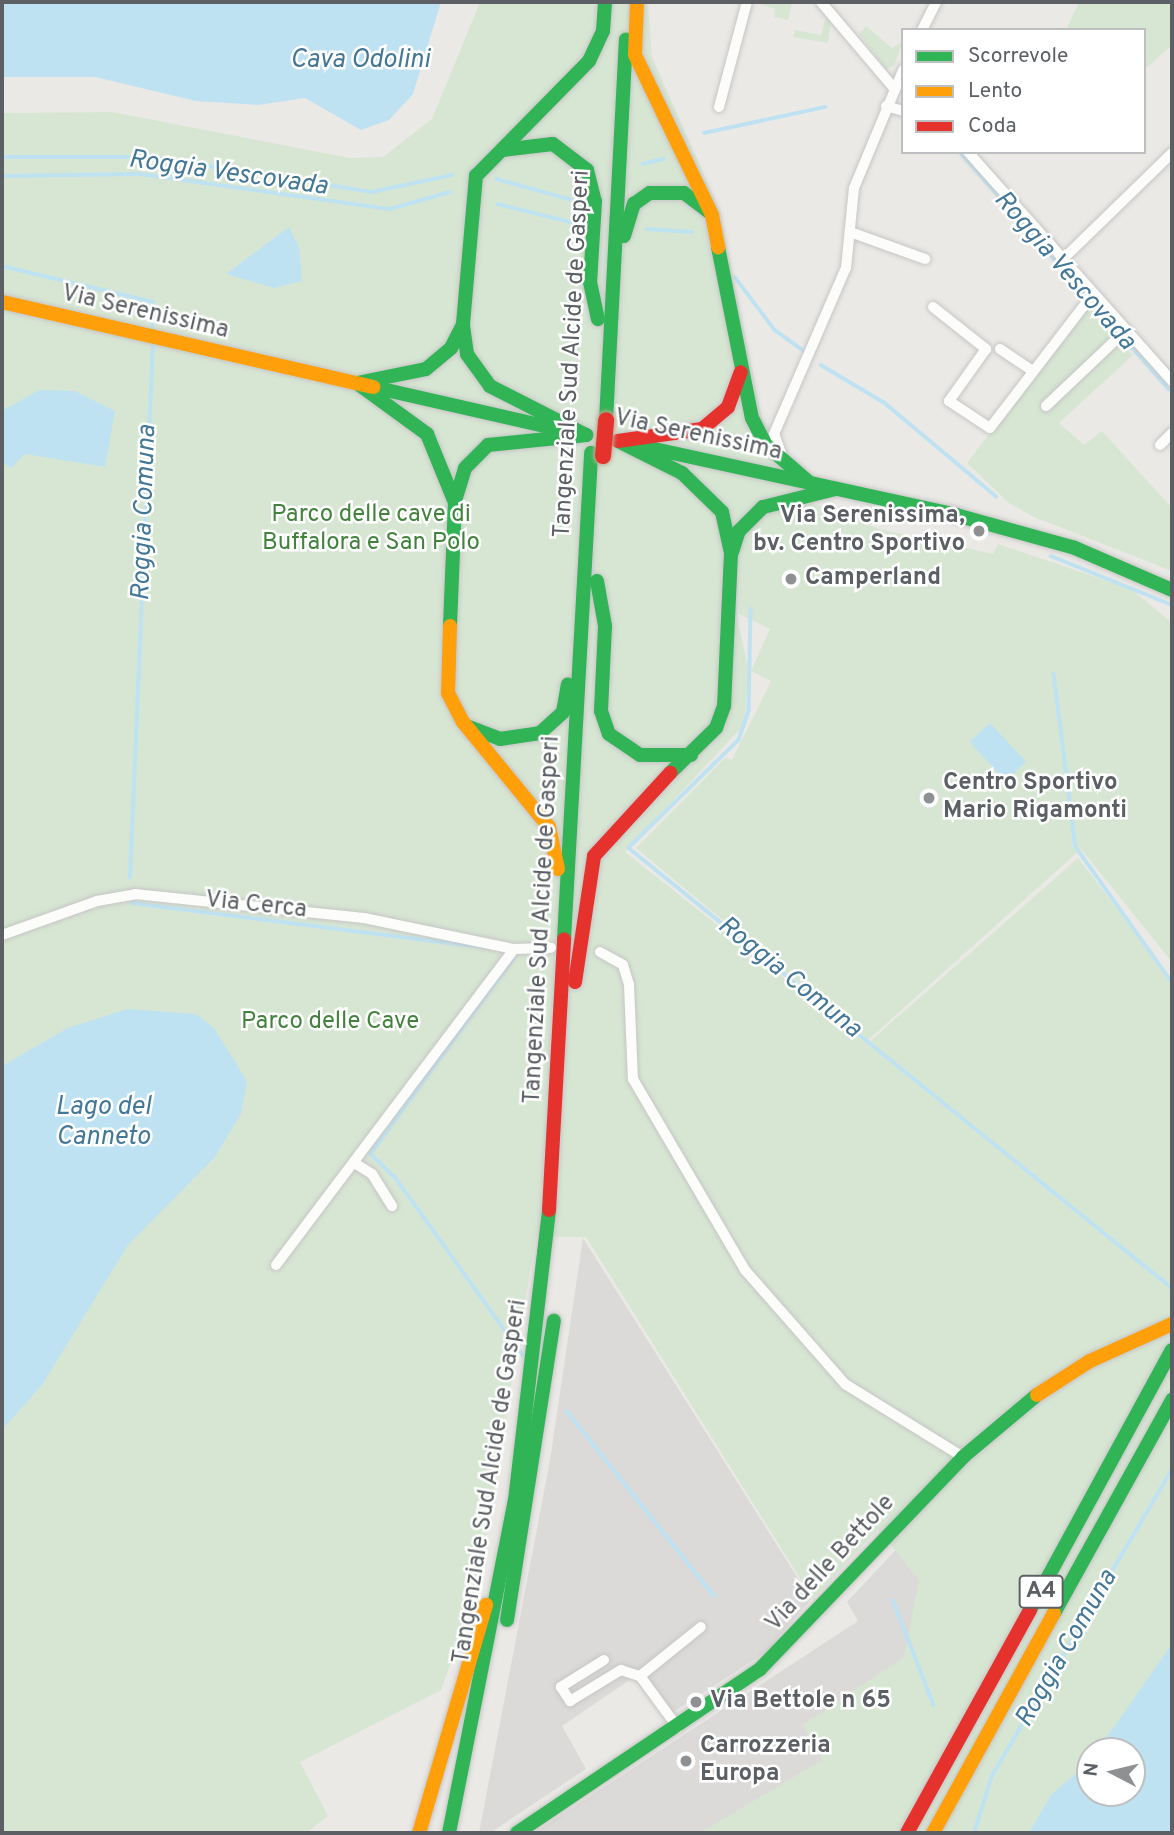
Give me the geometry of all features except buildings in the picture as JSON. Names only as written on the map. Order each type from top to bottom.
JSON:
[{"type":"main road","points":[[586,435],[489,386],[467,354],[463,324],[471,192],[498,151],[589,61],[603,31],[605,2]]},
{"type":"main road","name":"Tangenziale Sud Alcide de Gasperi","points":[[449,1833],[515,1500],[546,1269],[585,564],[600,419],[598,320],[615,2]]},
{"type":"main road","name":"Tangenziale Sud Alcide de Gasperi","points":[[600,419],[609,376],[628,2]]},
{"type":"main road","points":[[636,2],[638,67],[712,215],[752,418],[765,444],[811,484]]},
{"type":"main road","points":[[498,151],[521,143],[552,144],[587,170],[595,201],[590,282],[598,320]]},
{"type":"main road","points":[[609,376],[619,336],[624,233],[634,204],[650,193],[674,191],[698,200],[712,215]]},
{"type":"main road","name":"Via Serenissima","points":[[2,302],[836,489],[1061,544],[1172,590]]},
{"type":"main road","points":[[358,383],[426,369],[451,348],[463,324]]},
{"type":"main road","points":[[618,441],[702,429],[728,407],[741,371]]},
{"type":"main road","points":[[358,383],[427,434],[454,501]]},
{"type":"main road","points":[[563,971],[555,939],[555,842],[538,811],[463,722],[445,672],[454,501],[465,468],[488,444],[586,435]]},
{"type":"main road","points":[[575,982],[594,856],[616,825],[716,728],[724,706],[731,553],[722,512],[702,487],[618,441]]},
{"type":"main road","name":"Tangenziale Sud Alcide de Gasperi","points":[[463,1833],[549,1376],[575,982],[597,581],[597,454]]},
{"type":"main road","points":[[731,553],[739,531],[763,507],[836,489]]},
{"type":"main road","points":[[463,722],[485,736],[516,740],[556,720],[568,696],[571,614],[585,564]]},
{"type":"main road","points":[[597,581],[605,626],[601,711],[609,733],[640,755],[691,755]]},
{"type":"main road","name":"Via delle Bettole","points":[[517,1833],[678,1728],[799,1635],[962,1457],[1061,1377],[1172,1324]]},
{"type":"main road","name":"A4","points":[[907,1833],[1172,1350]]},
{"type":"main road","name":"A4","points":[[933,1833],[1172,1400]]},
{"type":"main road","points":[[419,1833],[444,1732],[484,1614],[501,1527],[515,1500]]},
{"type":"street","points":[[719,107],[747,2]]},
{"type":"street","points":[[821,2],[894,88]]},
{"type":"street","points":[[923,28],[936,2]]},
{"type":"street","points":[[783,460],[774,434],[837,291],[850,232],[854,188],[901,73]]},
{"type":"street","points":[[886,106],[901,110]]},
{"type":"street","points":[[1062,260],[1172,153]]},
{"type":"street","points":[[970,154],[1172,381]]},
{"type":"street","points":[[850,232],[925,259]]},
{"type":"street","points":[[933,307],[986,349],[949,401],[990,428],[1031,370],[1093,294]]},
{"type":"street","points":[[1046,406],[1126,330]]},
{"type":"street","points":[[1000,349],[1031,370]]},
{"type":"street","points":[[1160,445],[1172,433]]},
{"type":"street","name":"Via Cerca","points":[[2,935],[97,901],[135,894],[375,920],[514,949],[551,948]]},
{"type":"street","points":[[276,1265],[356,1164],[514,949]]},
{"type":"street","points":[[600,952],[623,965],[629,985],[633,1079],[745,1270],[845,1384],[962,1457]]},
{"type":"street","points":[[356,1164],[372,1174],[392,1206]]},
{"type":"street","points":[[640,1676],[701,1627]]},
{"type":"street","points":[[604,1660],[561,1687],[570,1701],[621,1670],[640,1676],[678,1728]]},
{"type":"shaded area","points":[[583,1238],[811,1599],[766,1652],[664,1718],[634,1677],[562,1726],[586,1769],[490,1833],[479,1833],[550,1460]]},
{"type":"shaded area","points":[[985,1454],[891,1833],[534,1833],[858,1621],[847,1602]]},
{"type":"green space","name":"Parco delle cave di Buffalora e San Polo","points":[[480,2],[648,2],[652,57],[720,211],[762,418],[808,491],[763,499],[743,516],[737,616],[749,673],[744,725],[625,852],[867,1044],[1078,858],[1172,980],[1172,1833],[700,1833],[822,1760],[803,1725],[904,1657],[919,1580],[878,1529],[813,1599],[586,1237],[536,1237],[476,1594],[441,1690],[300,1762],[328,1816],[306,1833],[2,1833],[2,113],[112,112],[350,158],[383,157],[432,119]]},
{"type":"green space","points":[[753,2],[792,2],[788,20],[774,17],[775,9]]},
{"type":"green space","points":[[1079,2],[1172,2],[1172,45],[1146,68],[1146,28],[1067,28]]},
{"type":"green space","points":[[825,19],[831,20],[828,43],[793,37],[795,30],[821,35]]},
{"type":"green space","points":[[866,26],[892,48],[901,42],[894,66],[886,69],[859,34]]},
{"type":"green space","points":[[1088,306],[1133,355],[1059,423],[1084,445],[1102,431],[1172,508],[1172,571],[1034,517],[1009,503],[967,463]]},
{"type":"green space","name":"Centro Sportivo Mario Rigamonti","points":[[813,503],[879,529],[993,554],[998,544],[1131,589],[1172,623],[1172,962],[1081,849],[868,1040],[636,848],[725,758],[732,760],[771,681],[751,671],[770,629],[739,614],[741,543],[762,514]]},
{"type":"water","name":"Cava Odolini","points":[[2,2],[441,2],[413,94],[389,120],[361,130],[305,98],[258,105],[196,101],[95,77],[2,77]]},
{"type":"water","points":[[289,227],[299,247],[302,281],[274,288],[226,274]]},
{"type":"water","points":[[39,390],[75,391],[115,411],[105,467],[25,454],[11,468],[2,462],[2,411]]},
{"type":"water","points":[[990,723],[1026,762],[1006,781],[970,742]]},
{"type":"water","name":"Lago del Canneto","points":[[127,1009],[196,1014],[214,1028],[247,1081],[241,1114],[215,1157],[128,1245],[42,1385],[2,1430],[2,1066],[68,1028]]},
{"type":"water","points":[[1172,1644],[1172,1833],[1029,1833],[1051,1795],[1076,1773],[1076,1807],[1146,1807],[1146,1737],[1107,1737]]},
{"type":"waterway","name":"Roggia Vescovada","points":[[704,133],[825,107]]},
{"type":"waterway","name":"Roggia Vescovada","points":[[962,154],[1169,389]]},
{"type":"waterway","name":"Roggia Vescovada","points":[[2,157],[151,157],[372,192],[452,175]]},
{"type":"waterway","name":"Roggia Vescovada","points":[[643,164],[663,159]]},
{"type":"waterway","name":"Roggia Comuna","points":[[2,176],[140,174],[390,209],[450,192]]},
{"type":"waterway","name":"Roggia Vescovada","points":[[497,179],[572,200]]},
{"type":"waterway","name":"Roggia Comuna","points":[[498,204],[575,223]]},
{"type":"waterway","name":"Roggia Comuna","points":[[647,229],[692,232]]},
{"type":"waterway","name":"Roggia Comuna","points":[[2,266],[153,302],[153,334]]},
{"type":"waterway","name":"Roggia Comuna","points":[[735,277],[775,330],[803,350]]},
{"type":"waterway","name":"Roggia Comuna","points":[[130,878],[153,341]]},
{"type":"waterway","name":"Roggia Comuna","points":[[821,365],[885,403],[996,496]]},
{"type":"waterway","name":"Roggia Comuna","points":[[1051,556],[1172,605]]},
{"type":"waterway","name":"Roggia Comuna","points":[[751,609],[749,711],[739,740],[629,848],[1172,1288]]},
{"type":"waterway","name":"Roggia Comuna","points":[[1054,674],[1076,847],[1172,982]]},
{"type":"waterway","name":"Roggia Comuna","points":[[132,903],[480,947]]},
{"type":"waterway","name":"Roggia Comuna","points":[[513,960],[371,1154],[395,1177],[523,1355]]},
{"type":"waterway","name":"Roggia Comuna","points":[[567,1411],[714,1596]]},
{"type":"waterway","name":"Roggia Comuna","points":[[974,1833],[992,1776],[1172,1469]]},
{"type":"waterway","name":"Roggia Comuna","points":[[893,1600],[934,1705]]},
{"type":"traffic: fast","points":[[586,435],[490,386],[467,354],[463,324],[476,176],[589,61],[603,31],[605,2]]},
{"type":"traffic: fast","points":[[606,420],[626,40]]},
{"type":"traffic: fast","points":[[502,150],[553,144],[587,170],[595,201],[590,282],[598,319]]},
{"type":"traffic: fast","points":[[624,236],[634,204],[650,193],[684,193],[709,212]]},
{"type":"traffic: fast","points":[[718,247],[752,418],[766,445],[811,484]]},
{"type":"traffic: fast","points":[[357,383],[426,369],[451,348],[463,324]]},
{"type":"traffic: fast","points":[[357,383],[427,434],[454,500]]},
{"type":"traffic: fast","points":[[373,387],[563,430]]},
{"type":"traffic: fast","points":[[450,626],[455,501],[465,468],[488,445],[586,435]]},
{"type":"traffic: fast","points":[[618,441],[682,473],[722,512],[731,553],[724,706],[716,728],[670,773]]},
{"type":"traffic: fast","points":[[636,445],[956,515],[1075,548],[1172,590]]},
{"type":"traffic: fast","points":[[564,939],[591,453]]},
{"type":"traffic: fast","points":[[732,552],[739,531],[763,507],[836,489]]},
{"type":"traffic: fast","points":[[597,581],[605,626],[601,711],[609,734],[640,755],[691,755]]},
{"type":"traffic: fast","points":[[469,727],[500,739],[540,733],[563,712],[568,684]]},
{"type":"traffic: fast","points":[[449,1833],[515,1500],[549,1210]]},
{"type":"traffic: fast","points":[[507,1620],[554,1321]]},
{"type":"traffic: fast","points":[[1030,1610],[1172,1350]]},
{"type":"traffic: fast","points":[[517,1833],[760,1669],[963,1457],[1037,1395]]},
{"type":"traffic: fast","points":[[1054,1613],[1172,1400]]},
{"type":"traffic: slow","points":[[637,2],[635,55],[712,215],[718,247]]},
{"type":"traffic: slow","points":[[2,302],[373,387]]},
{"type":"traffic: slow","points":[[450,626],[448,693],[463,722],[549,827],[558,869]]},
{"type":"traffic: slow","points":[[1037,1395],[1090,1361],[1172,1324]]},
{"type":"traffic: slow","points":[[419,1833],[486,1605]]},
{"type":"traffic: slow","points":[[933,1833],[1054,1613]]},
{"type":"traffic: jam","points":[[618,441],[702,429],[728,407],[741,372]]},
{"type":"traffic: jam","points":[[603,456],[606,420]]},
{"type":"traffic: jam","points":[[575,982],[594,856],[670,773]]},
{"type":"traffic: jam","points":[[549,1210],[564,939]]},
{"type":"traffic: jam","points":[[907,1833],[1030,1610]]},
{"type":"place","name":"Via Serenissima, bv. Centro Sportivo","points":[[979,531]]},
{"type":"place","name":"Camperland","points":[[791,579]]},
{"type":"place","name":"Centro Sportivo Mario Rigamonti","points":[[929,798]]},
{"type":"place","name":"Via Bettole n 65","points":[[696,1702]]},
{"type":"place","name":"Carrozzeria Europa","points":[[686,1761]]},
{"type":"park label","name":"Parco delle Cave","points":[[330,1023]]}]
